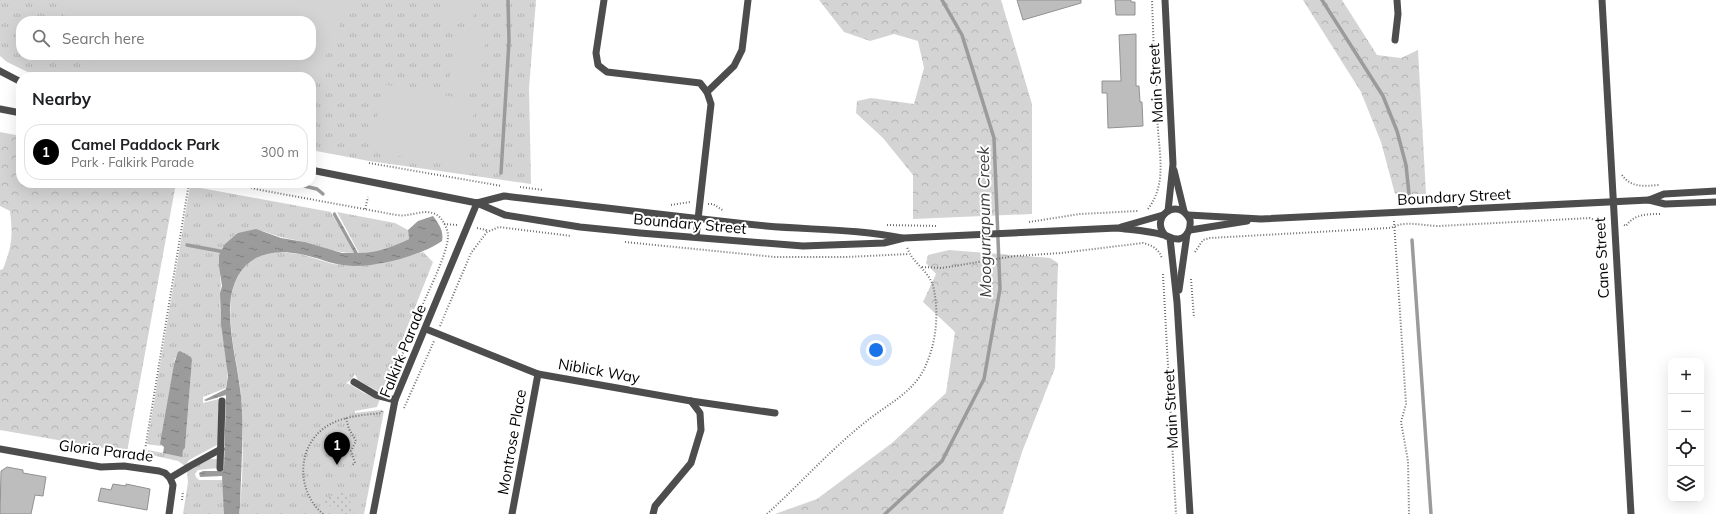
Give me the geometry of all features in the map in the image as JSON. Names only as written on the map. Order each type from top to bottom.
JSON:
[{"type":"street","points":[[604,0],[596,53],[598,65],[607,72],[700,83],[707,92],[711,104],[696,237]]},
{"type":"street","points":[[707,92],[734,66],[742,50],[748,0]]},
{"type":"street","name":"Main Street","points":[[1165,0],[1173,164],[1166,213]]},
{"type":"street","points":[[1395,40],[1398,14],[1397,0]]},
{"type":"street","name":"Cane Street","points":[[1602,0],[1612,202],[1631,514]]},
{"type":"street","points":[[0,71],[16,79]]},
{"type":"street","points":[[0,109],[16,112]]},
{"type":"street","name":"Main Street","points":[[1173,164],[1186,213]]},
{"type":"street","name":"Boundary Street","points":[[316,171],[476,203],[505,215],[640,233],[803,246],[884,243],[904,238],[1117,228],[1179,239],[1188,232],[1261,219],[1649,200],[1665,204],[1716,202]]},
{"type":"street","name":"Boundary Street","points":[[1649,200],[1664,194],[1716,191]]},
{"type":"street","name":"Boundary Street","points":[[476,203],[504,196],[697,219],[802,229],[876,233],[904,238]]},
{"type":"street","name":"Falkirk Parade","points":[[373,514],[395,400],[426,328],[476,203]]},
{"type":"street","name":"Boundary Street","points":[[1117,228],[1176,209],[1186,213],[1261,219]]},
{"type":"street","points":[[1166,213],[1161,219],[1161,228],[1168,237]]},
{"type":"street","points":[[1186,213],[1191,225],[1188,232]]},
{"type":"street","name":"Main Street","points":[[1177,302],[1188,232]]},
{"type":"street","name":"Main Street","points":[[1168,237],[1177,302],[1190,514]]},
{"type":"street","name":"Niblick Way","points":[[426,328],[538,374],[691,401],[775,413]]},
{"type":"street","name":"Montrose Place","points":[[512,514],[538,374]]},
{"type":"street","points":[[354,382],[376,395],[395,400]]},
{"type":"street","points":[[220,468],[222,401]]},
{"type":"street","points":[[653,514],[655,506],[691,463],[701,430],[700,413],[691,401]]},
{"type":"street","name":"Gloria Parade","points":[[0,449],[101,467],[124,466],[165,473],[170,478],[173,486],[169,514]]},
{"type":"street","points":[[170,478],[221,449]]},
{"type":"path","points":[[1027,222],[1080,214],[1148,210],[1156,198],[1160,183],[1161,150],[1158,129],[1152,0]]},
{"type":"path","points":[[369,163],[508,187]]},
{"type":"path","points":[[1620,173],[1625,180],[1631,184],[1640,186],[1663,185]]},
{"type":"path","points":[[515,188],[526,187],[546,190]]},
{"type":"path","points":[[155,461],[144,456],[188,188]]},
{"type":"path","points":[[253,188],[405,216],[424,212],[436,215],[443,222],[448,230],[447,245],[417,317],[413,323],[410,335],[394,374]]},
{"type":"path","points":[[365,209],[368,197]]},
{"type":"path","points":[[670,205],[685,202]]},
{"type":"path","points":[[713,204],[727,212]]},
{"type":"path","points":[[1393,212],[1406,404],[1402,422],[1408,461],[1409,514]]},
{"type":"path","points":[[1622,225],[1626,226],[1629,221],[1639,216],[1666,214]]},
{"type":"path","points":[[1193,256],[1203,240],[1210,238],[1394,227],[1402,224],[1415,223],[1426,226],[1439,226],[1590,218],[1597,221],[1601,227],[1604,226]]},
{"type":"path","points":[[883,225],[940,226]]},
{"type":"path","points":[[444,318],[471,253],[484,234],[490,230],[499,227],[508,227],[571,236]]},
{"type":"path","points":[[768,514],[867,420],[913,387],[925,368],[933,346],[937,309],[931,280],[922,267],[909,254],[904,238]]},
{"type":"path","points":[[625,242],[775,257],[846,257],[909,254]]},
{"type":"path","points":[[922,267],[942,268],[1016,256],[1061,253],[1143,243],[1151,245],[1155,248],[1161,254],[1162,260]]},
{"type":"path","points":[[1163,267],[1176,514]]},
{"type":"path","points":[[1192,274],[1194,318]]},
{"type":"path","points":[[404,409],[431,347]]},
{"type":"path","points":[[323,514],[313,504],[305,486],[303,477],[305,456],[319,432],[328,425],[346,418],[381,413],[385,398]]},
{"type":"path","points":[[346,418],[349,429],[356,441],[351,452],[355,463],[352,466]]},
{"type":"path","points":[[179,473],[183,482],[181,507]]},
{"type":"green space","points":[[0,0],[536,0],[529,88],[531,184],[369,161],[316,151],[316,72],[28,72],[7,62],[0,56]]},
{"type":"green space","points":[[63,0],[345,0],[341,21],[333,42],[316,72],[104,72],[91,60],[316,60],[316,16],[65,16],[63,12]]},
{"type":"green space","points":[[448,0],[476,0],[472,23],[445,19]]},
{"type":"green space","points":[[819,0],[1001,0],[1032,104],[1032,214],[913,219],[913,175],[883,138],[856,113],[857,101],[871,98],[914,104],[924,68],[918,41],[894,34],[870,41],[844,32]]},
{"type":"green space","points":[[1303,0],[1342,0],[1377,55],[1401,58],[1418,50],[1426,194],[1395,194],[1381,142],[1361,92]]},
{"type":"green space","points":[[458,29],[487,34],[477,91],[448,86]]},
{"type":"green space","points":[[383,84],[476,101],[464,168],[371,151]]},
{"type":"green space","points":[[0,132],[16,135],[16,188],[175,188],[127,452],[0,430],[0,270],[3,269],[10,247],[11,227],[10,211],[0,206]]},
{"type":"green space","points":[[190,188],[201,188],[331,212],[354,253],[335,251],[263,231],[220,276],[220,310],[226,349],[226,388],[203,397],[203,403],[219,399],[219,432],[217,445],[189,460],[185,466],[178,461],[147,454],[148,450],[163,453],[185,448],[192,360],[175,358],[161,446],[147,444]]},
{"type":"green space","points":[[337,212],[395,223],[408,230],[409,239],[385,249],[359,253]]},
{"type":"green space","points":[[949,250],[1050,258],[1058,263],[1055,368],[1022,452],[1003,514],[775,514],[817,499],[892,443],[946,393],[955,332],[923,302],[936,274],[926,263],[928,255]]},
{"type":"green space","points":[[278,252],[300,254],[333,264],[353,266],[382,263],[423,252],[433,262],[381,393],[358,380],[355,374],[351,380],[346,383],[364,393],[380,399],[377,407],[355,411],[355,413],[380,410],[384,411],[364,514],[239,514],[243,456],[241,398],[231,328],[230,309],[232,292],[238,276],[248,263],[263,254]]},
{"type":"green space","points":[[209,459],[217,459],[219,468],[198,470],[195,474],[199,480],[224,480],[224,514],[183,514],[188,482],[187,471]]},
{"type":"green space","points":[[345,491],[348,494],[354,514],[341,514],[323,501],[326,498]]},
{"type":"water","points":[[335,212],[358,253],[372,252],[397,245],[409,239],[408,230],[418,221],[433,216],[442,231],[442,241],[412,255],[387,262],[363,266],[346,266],[307,255],[285,252],[261,256],[251,261],[243,269],[236,279],[232,291],[230,306],[231,329],[240,386],[242,411],[240,506],[239,514],[224,514],[222,476],[200,477],[199,473],[203,471],[222,471],[224,468],[226,395],[206,401],[204,400],[226,389],[228,376],[221,324],[220,293],[222,286],[219,255],[225,244],[238,233],[256,229],[281,238],[305,242],[342,253],[354,253],[333,215]]},
{"type":"water","points":[[180,351],[191,357],[192,360],[185,448],[183,450],[182,457],[163,453],[164,447],[160,444],[174,364],[178,352]]},
{"type":"building","points":[[1017,0],[1081,0],[1081,3],[1023,20]]},
{"type":"building","points":[[1115,0],[1131,0],[1131,2],[1135,2],[1135,15],[1116,15]]},
{"type":"building","points":[[1136,34],[1136,86],[1139,86],[1140,102],[1142,102],[1143,126],[1108,128],[1107,93],[1102,93],[1102,81],[1121,81],[1119,35]]},
{"type":"building","points":[[7,467],[23,470],[23,473],[46,477],[43,496],[35,495],[31,514],[0,514],[1,471]]},
{"type":"building","points":[[113,484],[126,486],[126,484],[150,489],[147,510],[98,501],[101,488],[111,490]]},
{"type":"waterway","points":[[501,173],[509,41],[508,0]]},
{"type":"waterway","name":"Moogurrapum Creek","points":[[885,514],[942,461],[984,379],[1000,289],[994,138],[962,35],[942,0]]},
{"type":"waterway","points":[[1322,0],[1383,96],[1397,131],[1406,165],[1409,194]]},
{"type":"waterway","points":[[313,188],[317,189],[323,194]]},
{"type":"waterway","points":[[1412,240],[1431,514]]},
{"type":"waterway","points":[[187,245],[225,252]]},
{"type":"place","name":"Camel Paddock Park","points":[[337,465]]}]
